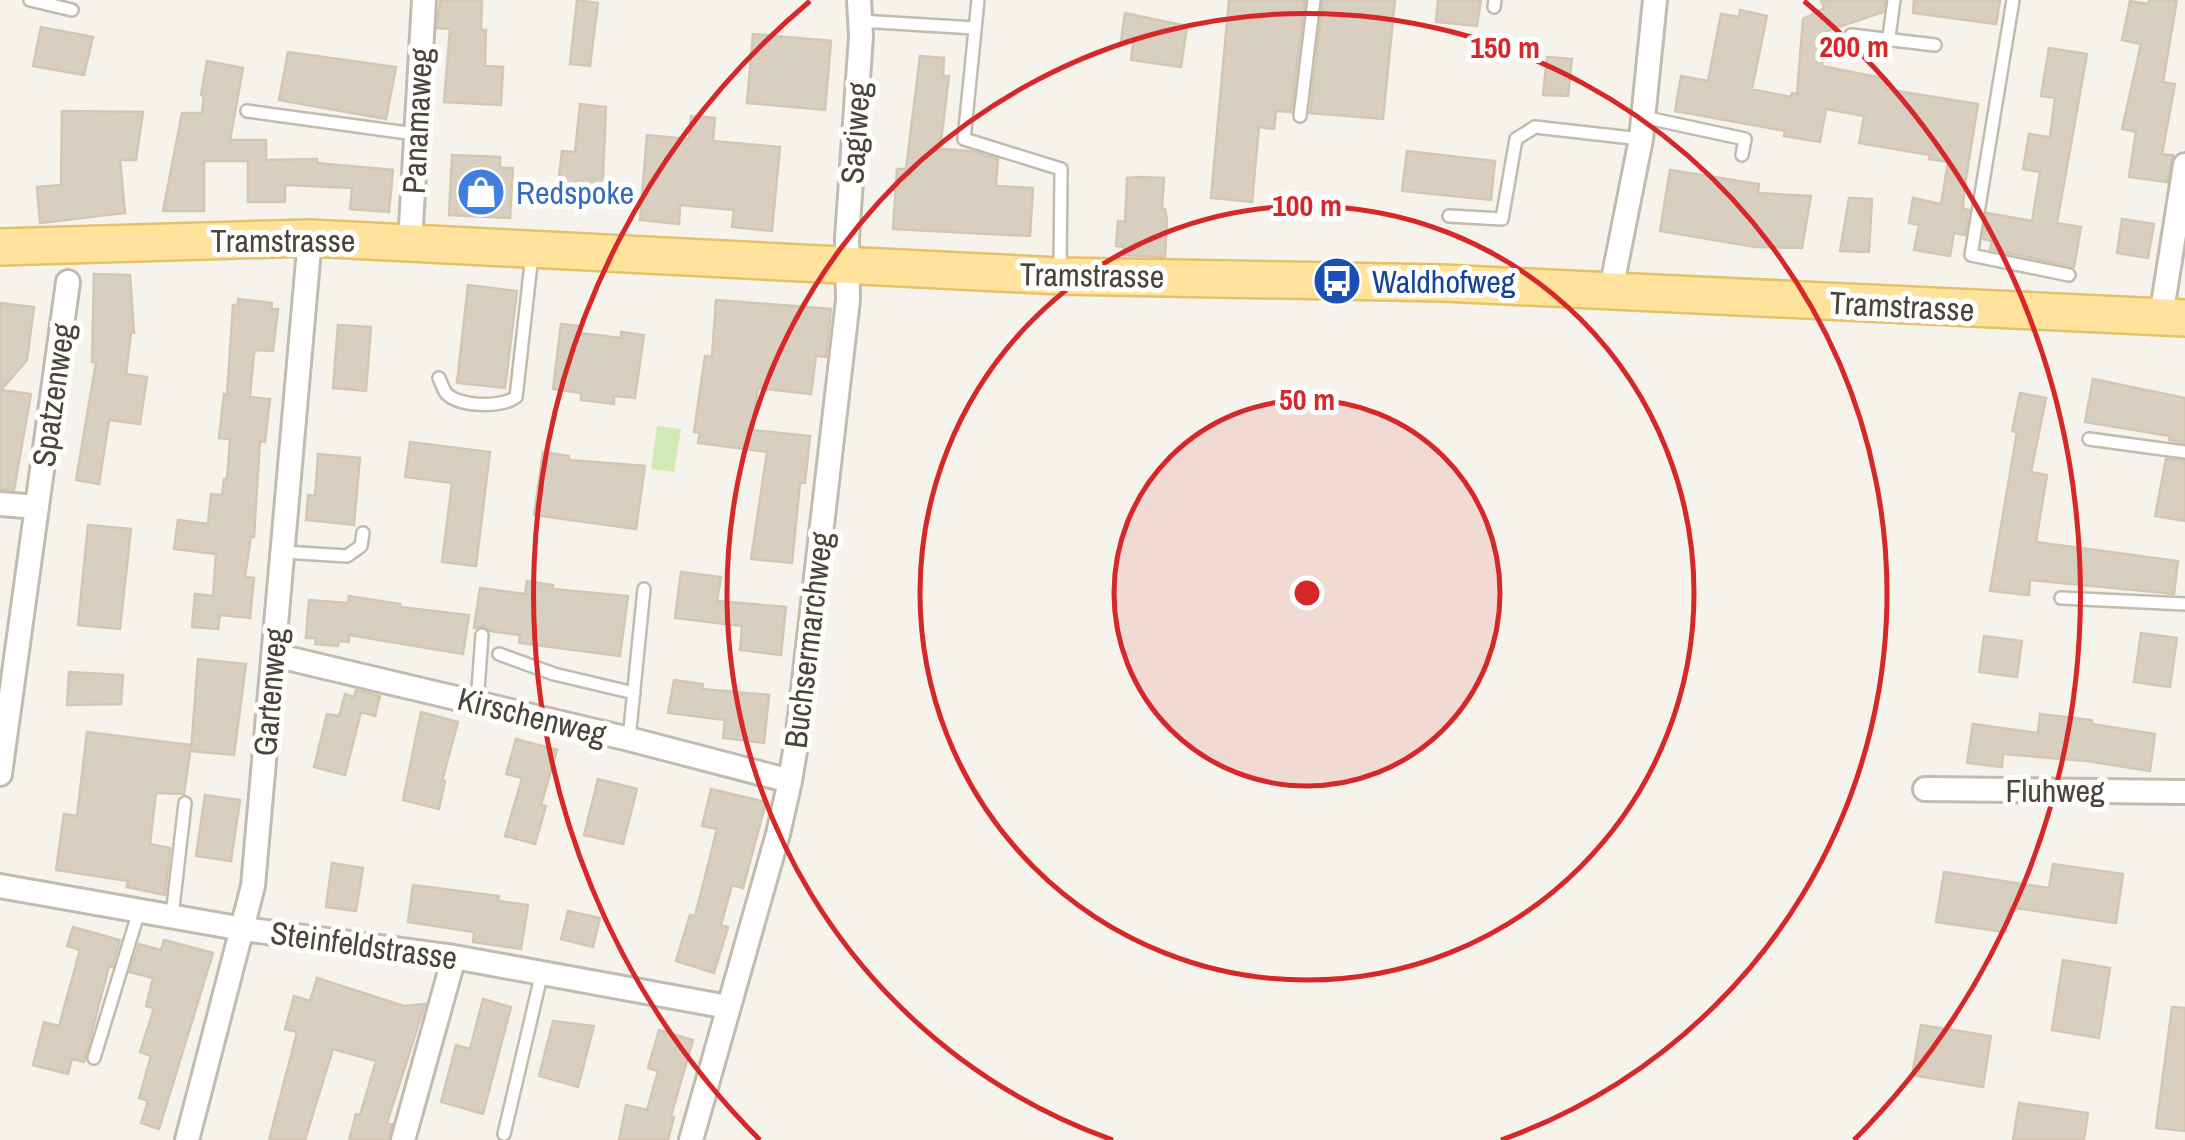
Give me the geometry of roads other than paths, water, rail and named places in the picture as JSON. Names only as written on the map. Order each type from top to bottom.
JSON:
[{"type":"main road","name":"Tramstrasse","points":[[0,247],[310,238],[850,267],[1060,276],[1443,283],[2173,318]]},
{"type":"street","name":"Panamaweg","points":[[410,243],[424,0]]},
{"type":"street","points":[[1612,290],[1642,128],[1655,0]]},
{"type":"street","name":"Sagiweg","points":[[850,267],[847,238],[860,10]]},
{"type":"street","points":[[2173,318],[2185,165]]},
{"type":"street","name":"Gartenweg","points":[[187,1140],[252,886],[310,238]]},
{"type":"street","name":"Buchsermarchweg","points":[[691,1140],[790,781],[850,267]]},
{"type":"street","name":"Spatzenweg","points":[[0,774],[68,282]]},
{"type":"street","name":"Spatzenweg","points":[[0,504],[37,507]]},
{"type":"street","name":"Kirschenweg","points":[[274,655],[790,781]]},
{"type":"street","name":"Fluhweg","points":[[1924,789],[2184,785]]},
{"type":"street","name":"Steinfeldstrasse","points":[[0,886],[244,929],[454,957],[728,1007]]},
{"type":"street","points":[[403,1140],[454,957]]},
{"type":"lane","points":[[30,0],[72,10]]},
{"type":"lane","points":[[978,0],[964,139],[1061,168],[1060,276]]},
{"type":"lane","points":[[1300,116],[1314,0]]},
{"type":"lane","points":[[1889,37],[1894,0]]},
{"type":"lane","points":[[2013,0],[1970,255],[2069,275]]},
{"type":"lane","points":[[860,10],[975,28]]},
{"type":"lane","points":[[1851,35],[1935,45]]},
{"type":"lane","points":[[248,111],[415,134]]},
{"type":"lane","points":[[1449,216],[1502,219],[1516,139],[1536,126],[1642,128],[1745,139],[1742,155]]},
{"type":"lane","points":[[439,378],[444,391],[456,400],[500,404],[516,397],[533,250]]},
{"type":"lane","points":[[2089,439],[2185,452]]},
{"type":"lane","points":[[283,552],[347,556],[361,546],[363,532]]},
{"type":"lane","points":[[629,739],[644,590]]},
{"type":"lane","points":[[2061,598],[2185,604]]},
{"type":"lane","points":[[477,702],[482,634]]},
{"type":"lane","points":[[499,654],[554,674],[634,692]]},
{"type":"lane","points":[[172,916],[184,803]]},
{"type":"lane","points":[[94,1058],[139,911]]},
{"type":"lane","points":[[504,1134],[542,972]]},
{"type":"place","name":"Redspoke","points":[[481,192]]},
{"type":"place","name":"Waldhofweg","points":[[1337,281]]}]
